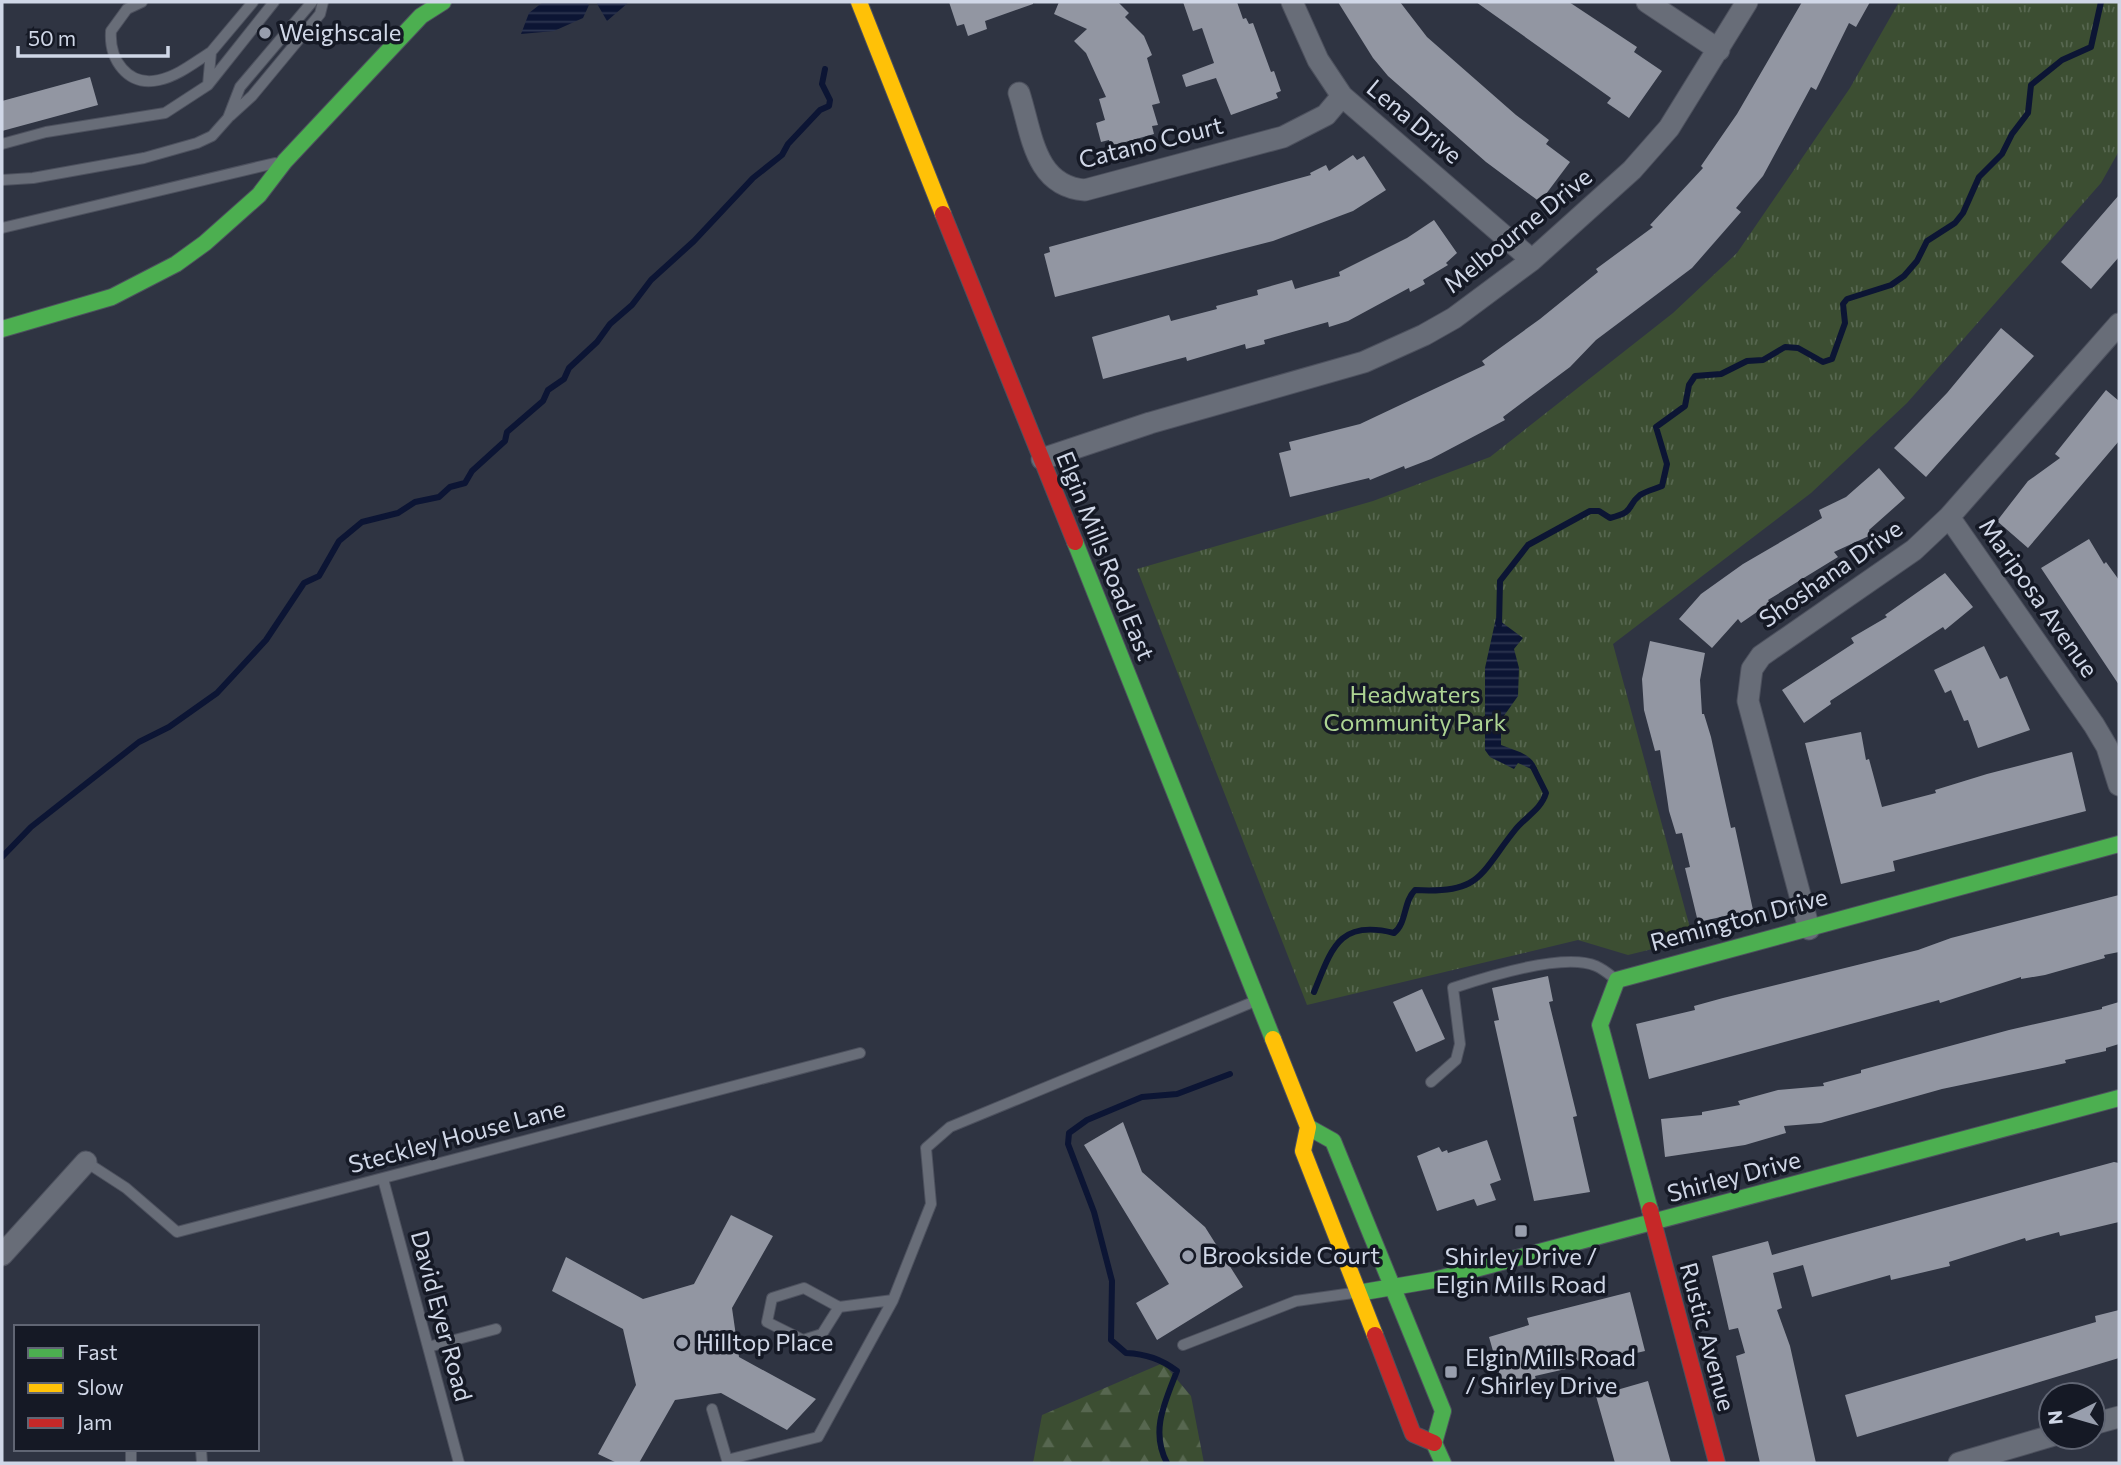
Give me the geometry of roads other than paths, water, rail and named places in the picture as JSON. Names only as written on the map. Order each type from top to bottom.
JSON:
[{"type":"street","points":[[2,329],[78,310],[112,297],[176,264],[205,243],[259,195],[285,161],[421,16],[443,2]]},
{"type":"street","name":"Elgin Mills Road East","points":[[859,2],[1308,1127],[1303,1151],[1413,1434],[1434,1443],[1443,1463]]},
{"type":"street","name":"Lena Drive","points":[[1292,2],[1318,60],[1342,96],[1532,260]]},
{"type":"street","points":[[1647,2],[1719,50]]},
{"type":"street","name":"Melbourne Drive","points":[[1042,459],[1150,423],[1364,362],[1444,324],[1532,260],[1632,170],[1669,128],[1747,2]]},
{"type":"street","name":"Catano Court","points":[[1019,93],[1044,170],[1062,186],[1085,190],[1283,137],[1326,116],[1342,96]]},
{"type":"street","name":"Shoshana Drive","points":[[1809,929],[1748,701],[1752,669],[1775,645],[1914,550],[2112,349],[2119,324]]},
{"type":"street","name":"Mariposa Avenue","points":[[1949,517],[2094,725],[2107,747],[2119,785]]},
{"type":"street","name":"Remington Drive","points":[[1617,979],[2119,844]]},
{"type":"street","points":[[1617,979],[1600,1025],[1651,1222]]},
{"type":"street","name":"Shirley Drive","points":[[1358,1293],[1434,1280],[2119,1098]]},
{"type":"street","points":[[1308,1127],[1333,1141],[1443,1411],[1434,1443]]},
{"type":"street","points":[[2,1255],[86,1162]]},
{"type":"street","name":"Rustic Avenue","points":[[1651,1222],[1717,1463]]},
{"type":"street","points":[[1959,1463],[2037,1441]]},
{"type":"lane","points":[[142,2],[127,9],[111,31],[113,58],[132,77],[159,80],[181,71],[211,52],[251,3]]},
{"type":"lane","points":[[2,144],[46,132],[164,114],[208,85],[274,2]]},
{"type":"lane","points":[[228,118],[240,87],[312,2]]},
{"type":"lane","points":[[2,180],[46,176],[184,147],[212,136],[252,96],[320,14],[323,2]]},
{"type":"lane","points":[[208,85],[211,52]]},
{"type":"lane","points":[[2,228],[285,161]]},
{"type":"lane","points":[[1431,1082],[1456,1060],[1460,1044],[1453,989],[1487,977],[1565,962],[1595,965],[1617,979]]},
{"type":"lane","points":[[712,1409],[727,1460],[818,1437],[893,1300],[931,1204],[926,1148],[950,1127],[1258,1000]]},
{"type":"lane","name":"Steckley House Lane","points":[[86,1162],[126,1188],[177,1233],[860,1053]]},
{"type":"lane","name":"David Eyer Road","points":[[383,1179],[459,1463]]},
{"type":"lane","points":[[839,1307],[822,1334],[803,1340],[767,1322],[772,1298],[804,1288],[839,1307],[893,1300]]},
{"type":"lane","points":[[1183,1345],[1296,1301],[1358,1293]]},
{"type":"lane","points":[[428,1347],[496,1329]]},
{"type":"water","points":[[543,2],[586,2],[589,5],[583,18],[554,31],[521,34],[529,13]]},
{"type":"water","points":[[596,2],[629,2],[607,21]]},
{"type":"water","points":[[1496,618],[1523,638],[1514,649],[1519,668],[1518,696],[1501,720],[1501,745],[1529,757],[1538,772],[1518,763],[1514,769],[1490,757],[1485,750],[1485,668]]},
{"type":"waterway","points":[[1499,625],[1500,581],[1528,545],[1590,511],[1599,511],[1610,518],[1624,513],[1640,495],[1662,486],[1667,464],[1656,427],[1685,406],[1689,385],[1695,376],[1721,374],[1747,361],[1763,360],[1785,347],[1798,348],[1823,362],[1832,359],[1845,323],[1843,304],[1847,299],[1891,285],[1904,276],[1917,261],[1927,241],[1955,223],[1963,213],[1979,177],[2002,154],[2012,134],[2028,113],[2031,85],[2062,60],[2091,47],[2101,2]]},
{"type":"waterway","points":[[2,857],[31,827],[139,742],[169,727],[217,693],[266,640],[304,583],[319,576],[339,541],[362,522],[398,513],[415,502],[439,497],[450,487],[465,483],[472,471],[505,441],[507,432],[543,401],[548,390],[564,379],[569,368],[597,342],[610,324],[632,305],[651,280],[694,241],[753,178],[782,155],[788,144],[820,110],[829,106],[830,100],[822,84],[825,69]]},
{"type":"waterway","points":[[1314,992],[1333,950],[1349,934],[1361,930],[1394,933],[1401,924],[1408,900],[1415,890],[1453,889],[1466,885],[1485,870],[1515,830],[1544,799],[1546,793],[1533,767]]},
{"type":"waterway","points":[[1167,1463],[1160,1439],[1161,1417],[1177,1371],[1153,1358],[1126,1353],[1111,1340],[1112,1281],[1094,1212],[1068,1144],[1069,1133],[1087,1120],[1142,1097],[1177,1094],[1230,1074]]},
{"type":"place","name":"Weighscale","points":[[265,33]]},
{"type":"place","name":"Shirley Drive / Elgin Mills Road","points":[[1521,1231]]},
{"type":"place","name":"Brookside Court","points":[[1188,1256]]},
{"type":"place","name":"Hilltop Place","points":[[682,1343]]},
{"type":"place","name":"Elgin Mills Road / Shirley Drive","points":[[1451,1372]]},
{"type":"park label","name":"Headwaters Community Park","points":[[1415,709]]}]
